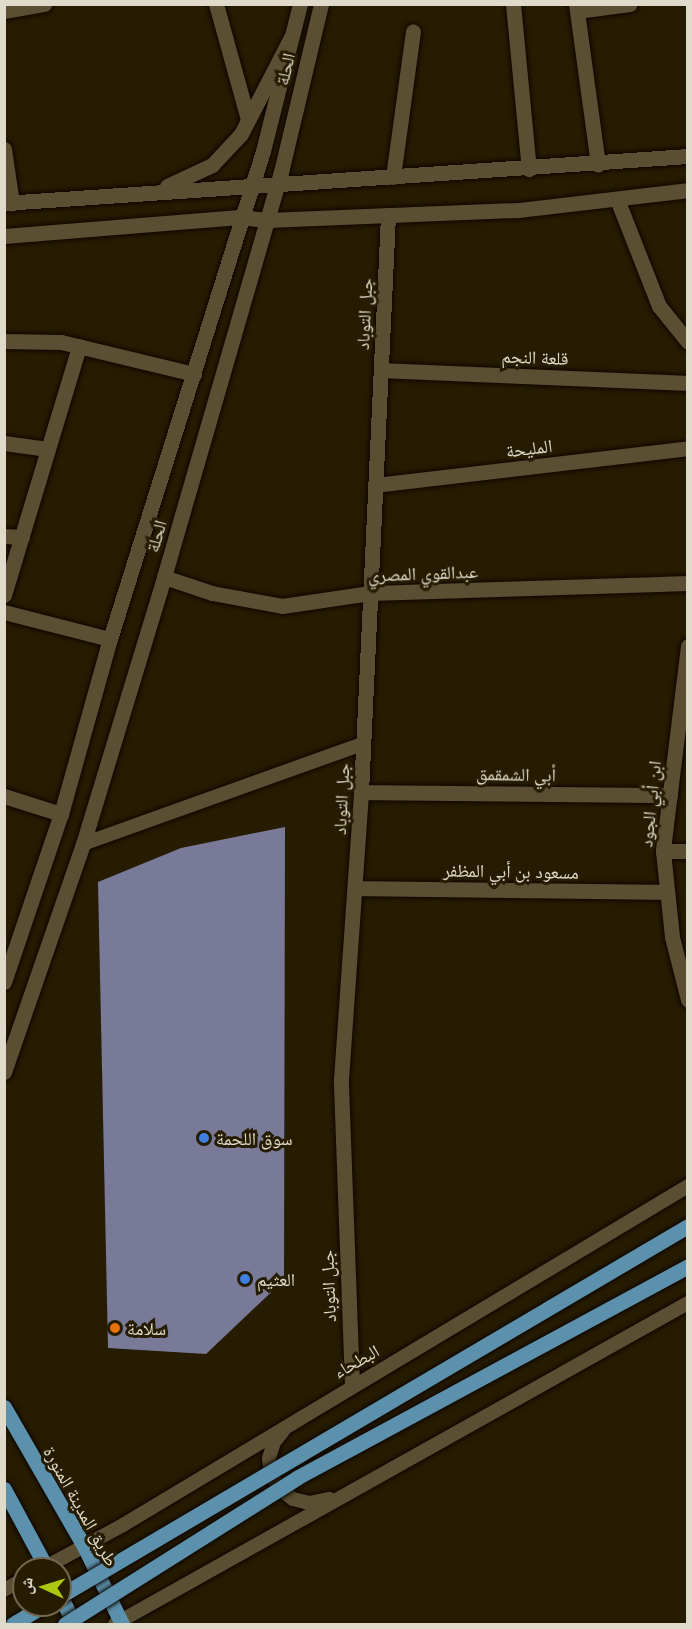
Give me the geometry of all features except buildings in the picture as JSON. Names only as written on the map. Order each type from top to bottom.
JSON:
[{"type":"main road","points":[[72,1588],[687,1226]]},
{"type":"main road","points":[[65,1624],[298,1477],[687,1266]]},
{"type":"main road","name":"طريق المدينة المنورة","points":[[4,1407],[84,1546],[119,1623]]},
{"type":"main road","points":[[4,1489],[39,1557]]},
{"type":"street","points":[[4,11],[44,4]]},
{"type":"street","points":[[216,4],[248,119]]},
{"type":"street","name":"الحلة","points":[[4,982],[61,814],[110,639],[251,184],[300,4]]},
{"type":"street","name":"الحلة","points":[[4,1072],[83,844],[164,577],[277,184],[321,4]]},
{"type":"street","points":[[513,4],[529,169]]},
{"type":"street","points":[[598,165],[576,8],[630,4]]},
{"type":"street","points":[[393,177],[412,31]]},
{"type":"street","points":[[157,190],[212,165],[241,134],[292,35]]},
{"type":"street","points":[[4,149],[8,203],[157,190],[598,165],[687,156]]},
{"type":"street","points":[[4,236],[239,217],[267,220],[519,210],[687,190]]},
{"type":"street","points":[[617,199],[659,306],[687,342]]},
{"type":"street","name":"جبل التوباد","points":[[352,1385],[341,1079],[361,792],[388,215]]},
{"type":"street","points":[[4,341],[62,342],[194,374]]},
{"type":"street","points":[[4,595],[79,346]]},
{"type":"street","name":"قلعة النجم","points":[[381,370],[687,383]]},
{"type":"street","points":[[4,443],[48,449]]},
{"type":"street","name":"المليحة","points":[[375,485],[687,448]]},
{"type":"street","points":[[4,536],[22,537]]},
{"type":"street","name":"عبدالقوي المصري","points":[[164,577],[212,593],[282,606],[370,593],[687,583]]},
{"type":"street","points":[[4,612],[110,639]]},
{"type":"street","name":"ابن أبي الجود","points":[[687,646],[663,851],[672,937],[687,1000]]},
{"type":"street","name":"أبي الشمقمق","points":[[361,792],[670,795]]},
{"type":"street","points":[[4,796],[61,814]]},
{"type":"street","points":[[663,851],[687,850]]},
{"type":"street","name":"مسعود بن أبي المظفر","points":[[355,888],[667,892]]},
{"type":"lane","points":[[83,844],[363,744]]},
{"type":"lane","name":"البطحاء","points":[[64,1557],[352,1385],[429,1343],[687,1186]]},
{"type":"lane","points":[[119,1623],[687,1303]]},
{"type":"lane","points":[[301,1416],[274,1442],[269,1458],[271,1475],[279,1489],[293,1499],[309,1503],[345,1495]]},
{"type":"place","name":"سوق اللحمة","points":[[204,1138]]},
{"type":"place","name":"العثيم","points":[[245,1279]]},
{"type":"place","name":"سلامة","points":[[115,1328]]}]
